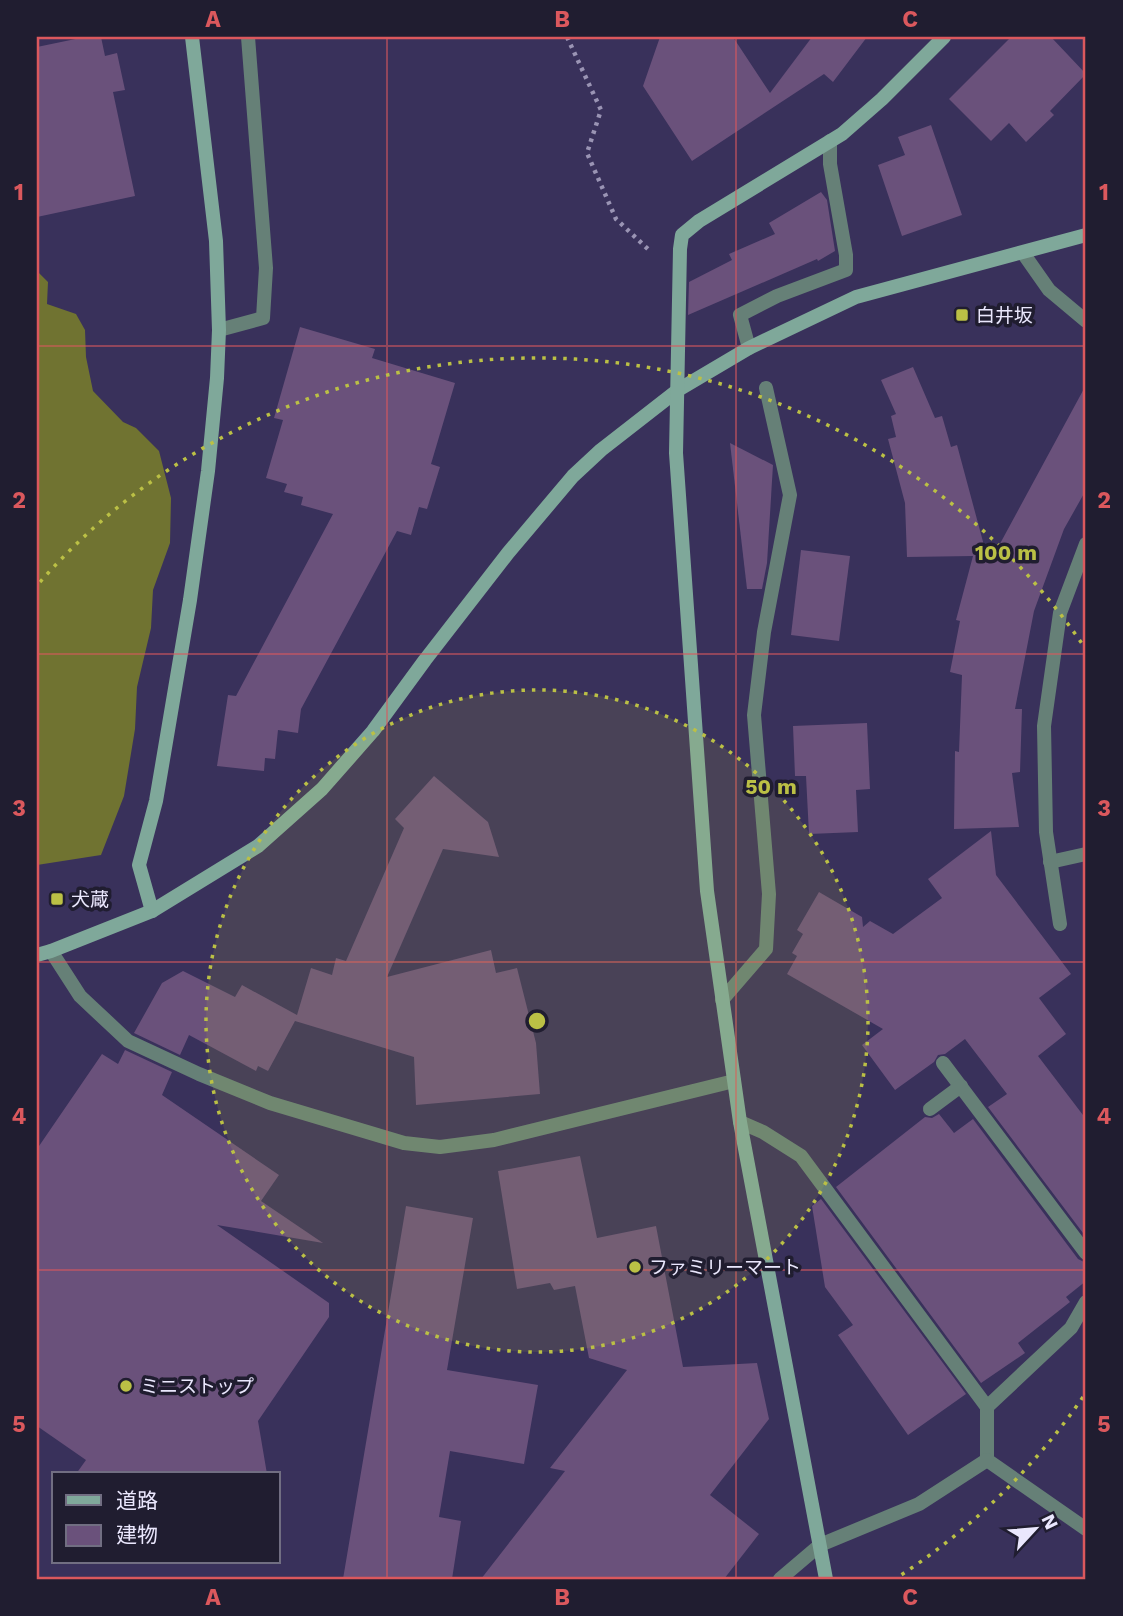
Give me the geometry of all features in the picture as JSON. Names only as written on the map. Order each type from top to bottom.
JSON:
[{"type":"street","points":[[152,911],[139,864],[156,801],[190,600],[208,471],[219,330],[216,241],[192,37]]},
{"type":"street","points":[[219,330],[263,318],[265,268],[248,37]]},
{"type":"street","points":[[826,1579],[740,1122],[707,891],[676,453],[678,271],[682,235],[699,221],[830,141],[863,117],[944,37]]},
{"type":"street","points":[[750,348],[740,315],[777,296],[846,270],[846,255],[830,164],[830,141]]},
{"type":"street","points":[[734,1081],[494,1140],[440,1147],[404,1143],[270,1103],[128,1041],[80,996],[44,953],[152,911],[258,846],[322,789],[373,732],[425,660],[573,476],[601,450],[678,390],[750,348],[856,297],[1086,235]]},
{"type":"street","points":[[1023,253],[1048,290],[1086,321]]},
{"type":"street","points":[[722,1000],[766,949],[769,894],[754,715],[764,632],[790,495],[766,388]]},
{"type":"street","points":[[1060,924],[1046,832],[1044,726],[1060,613],[1086,544]]},
{"type":"street","points":[[1050,862],[1086,854]]},
{"type":"street","points":[[943,1063],[1086,1252]]},
{"type":"street","points":[[930,1110],[961,1086]]},
{"type":"street","points":[[740,1122],[763,1132],[801,1156],[987,1407],[987,1460]]},
{"type":"street","points":[[987,1407],[1071,1328],[1086,1302]]},
{"type":"street","points":[[780,1579],[820,1545],[919,1504],[987,1460]]},
{"type":"street","points":[[987,1460],[1086,1529]]},
{"type":"path","points":[[567,37],[601,110],[587,153],[616,219],[656,257]]},
{"type":"green space","points":[[37,271],[48,282],[47,304],[76,314],[85,330],[86,357],[93,391],[123,422],[136,428],[159,451],[171,498],[170,543],[153,590],[151,628],[137,687],[135,729],[124,796],[101,855],[37,865]]},
{"type":"building","points":[[85,37],[101,37],[105,56],[117,53],[125,90],[113,92],[135,196],[37,217],[37,47]]},
{"type":"building","points":[[660,37],[733,37],[770,93],[812,37],[867,37],[833,82],[824,74],[692,161],[643,86]]},
{"type":"building","points":[[1011,37],[1051,37],[1086,74],[1050,111],[1054,115],[1026,142],[1009,123],[991,141],[949,99]]},
{"type":"building","points":[[931,125],[962,215],[902,236],[878,165],[905,155],[898,137]]},
{"type":"building","points":[[821,192],[827,200],[835,251],[818,261],[817,259],[688,315],[689,282],[732,260],[729,254],[775,234],[769,223]]},
{"type":"building","points":[[300,327],[375,349],[372,358],[455,383],[431,464],[440,467],[427,509],[419,507],[411,535],[397,531],[301,709],[298,733],[278,730],[275,759],[265,758],[264,771],[217,766],[228,695],[236,696],[333,514],[301,505],[303,497],[284,492],[287,484],[266,478],[283,420],[274,418]]},
{"type":"building","points":[[913,367],[935,418],[942,416],[951,447],[957,445],[989,564],[1086,385],[1086,490],[1064,529],[1034,611],[1015,709],[1022,709],[1020,772],[1012,773],[1019,827],[954,829],[955,751],[959,752],[962,675],[950,672],[960,621],[956,620],[973,556],[907,557],[905,503],[888,439],[896,437],[891,416],[896,414],[881,380]]},
{"type":"building","points":[[730,443],[773,465],[767,563],[762,589],[747,589]]},
{"type":"building","points":[[801,550],[850,556],[839,641],[791,635]]},
{"type":"building","points":[[867,723],[870,789],[856,790],[858,832],[809,834],[806,776],[795,776],[793,726]]},
{"type":"building","points":[[434,776],[488,822],[499,857],[443,849],[387,977],[491,950],[496,973],[517,968],[536,1043],[540,1094],[416,1105],[414,1057],[295,1021],[268,1071],[258,1066],[256,1071],[189,1035],[180,1055],[134,1033],[162,983],[183,971],[235,997],[242,985],[297,1015],[311,968],[332,975],[336,958],[346,961],[404,828],[395,819]]},
{"type":"building","points":[[991,831],[996,875],[1071,974],[1039,998],[1066,1034],[1038,1056],[1086,1119],[1086,1237],[988,1107],[1007,1094],[965,1039],[945,1054],[938,1055],[934,1062],[895,1090],[862,1045],[883,1029],[787,974],[797,956],[792,953],[803,934],[797,930],[819,892],[862,917],[863,927],[870,921],[893,934],[942,898],[928,879]]},
{"type":"building","points":[[125,1050],[172,1072],[162,1095],[279,1175],[261,1201],[323,1243],[217,1225],[329,1303],[329,1317],[258,1421],[267,1472],[77,1472],[86,1460],[37,1426],[37,1149],[102,1054],[118,1064]]},
{"type":"building","points":[[939,1114],[954,1133],[973,1119],[1078,1259],[1086,1263],[1086,1281],[1066,1297],[1070,1302],[1018,1343],[1025,1353],[981,1383],[836,1187],[925,1117],[932,1118]]},
{"type":"building","points":[[580,1156],[597,1238],[656,1226],[683,1367],[757,1363],[769,1419],[710,1495],[759,1534],[724,1579],[481,1579],[565,1471],[550,1468],[627,1370],[589,1358],[575,1286],[554,1290],[550,1283],[517,1289],[498,1171]]},
{"type":"building","points":[[821,1199],[966,1394],[908,1435],[838,1335],[853,1325],[825,1287],[812,1206]]},
{"type":"building","points":[[406,1206],[473,1218],[447,1370],[538,1385],[524,1464],[450,1451],[439,1517],[461,1521],[452,1579],[343,1579]]},
{"type":"place","name":"白井坂","points":[[962,315]]},
{"type":"place","name":"犬蔵","points":[[57,899]]},
{"type":"place","name":"ファミリーマート","points":[[635,1267]]},
{"type":"place","name":"ミニストップ","points":[[126,1386]]}]
